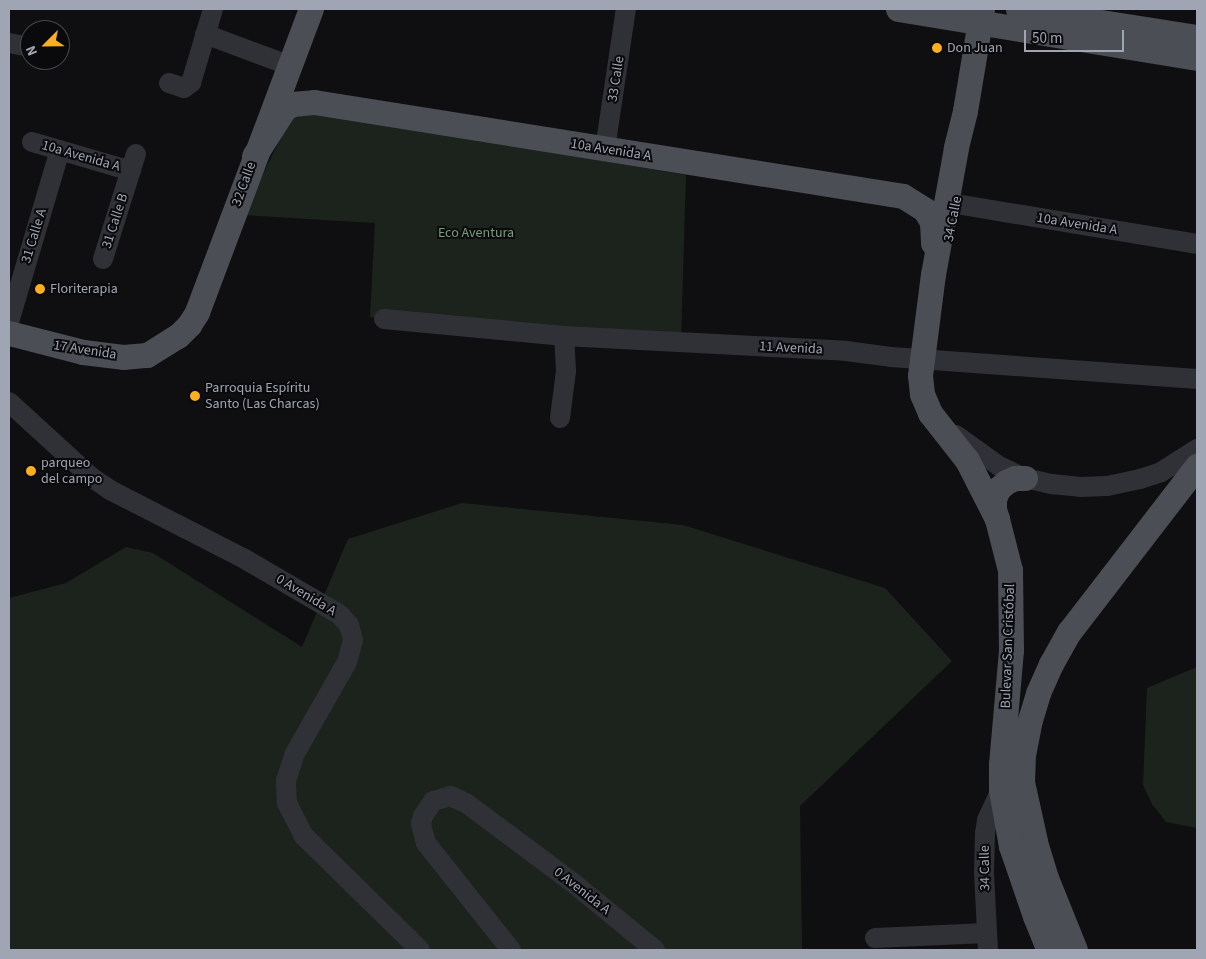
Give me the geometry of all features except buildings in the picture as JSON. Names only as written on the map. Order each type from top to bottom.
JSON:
[{"type":"main road","name":"32 Calle","points":[[162,347],[189,326],[197,312],[288,65],[311,9]]},
{"type":"main road","points":[[898,9],[981,16],[1197,58]]},
{"type":"main road","points":[[1018,9],[1197,37]]},
{"type":"main road","points":[[1098,9],[1197,25]]},
{"type":"main road","name":"34 Calle","points":[[926,324],[942,276],[956,204],[964,149],[966,111],[981,16]]},
{"type":"main road","name":"10a Avenida A","points":[[254,156],[284,109],[302,101],[903,196],[925,210],[932,222],[933,274]]},
{"type":"main road","name":"34 Calle","points":[[921,358],[933,274],[956,148],[966,111]]},
{"type":"main road","name":"17 Avenida","points":[[15,341],[109,356],[148,355],[162,347]]},
{"type":"main road","name":"Bulevar San Cristóbal","points":[[921,358],[922,394],[930,413],[967,460],[997,519],[1010,570],[1011,650],[1000,764],[1000,790],[1011,846],[1049,950]]},
{"type":"main road","name":"Bulevar San Cristóbal","points":[[1075,950],[1037,850],[1022,782],[1023,756],[1029,723],[1038,692],[1069,632],[1197,466]]},
{"type":"main road","points":[[997,519],[994,499],[998,489],[1010,480],[1025,478]]},
{"type":"street","points":[[168,83],[184,88],[191,83],[213,9]]},
{"type":"street","name":"33 Calle","points":[[605,149],[626,9]]},
{"type":"street","points":[[205,34],[288,65]]},
{"type":"street","name":"10a Avenida A","points":[[32,142],[60,150],[133,163]]},
{"type":"street","name":"31 Calle A","points":[[9,322],[60,150]]},
{"type":"street","name":"31 Calle B","points":[[103,259],[133,163]]},
{"type":"street","name":"10a Avenida A","points":[[956,204],[1197,244]]},
{"type":"street","name":"11 Avenida","points":[[384,319],[564,336],[836,350],[1197,379]]},
{"type":"street","points":[[560,418],[566,371],[564,336]]},
{"type":"street","name":"0 Avenida A","points":[[9,402],[91,477],[110,490],[243,558],[339,614],[349,625],[353,640],[348,662],[295,753],[286,780],[287,803],[303,835],[420,950]]},
{"type":"street","points":[[930,413],[973,449],[999,466],[1025,478],[1052,484],[1107,486],[1161,472],[1197,449]]},
{"type":"street","name":"34 Calle","points":[[988,941],[984,833],[987,820],[1000,790]]},
{"type":"street","name":"0 Avenida A","points":[[511,950],[426,843],[422,824],[423,816],[433,801],[450,796],[466,803],[572,882],[655,950]]},
{"type":"street","points":[[875,938],[988,941]]},
{"type":"green space","name":"Eco Aventura","points":[[295,109],[686,175],[681,342],[370,317],[375,223],[243,215]]},
{"type":"green space","points":[[462,503],[683,525],[885,588],[952,661],[800,806],[802,950],[9,950],[9,598],[66,583],[126,547],[153,553],[302,647],[348,539]]},
{"type":"green space","points":[[1197,667],[1197,828],[1166,822],[1152,804],[1143,785],[1147,688]]},
{"type":"place","name":"Don Juan","points":[[937,48]]},
{"type":"place","name":"Floriterapia","points":[[40,289]]},
{"type":"place","name":"Parroquia Espíritu Santo (Las Charcas)","points":[[195,396]]},
{"type":"place","name":"parqueo del campo","points":[[31,471]]}]
